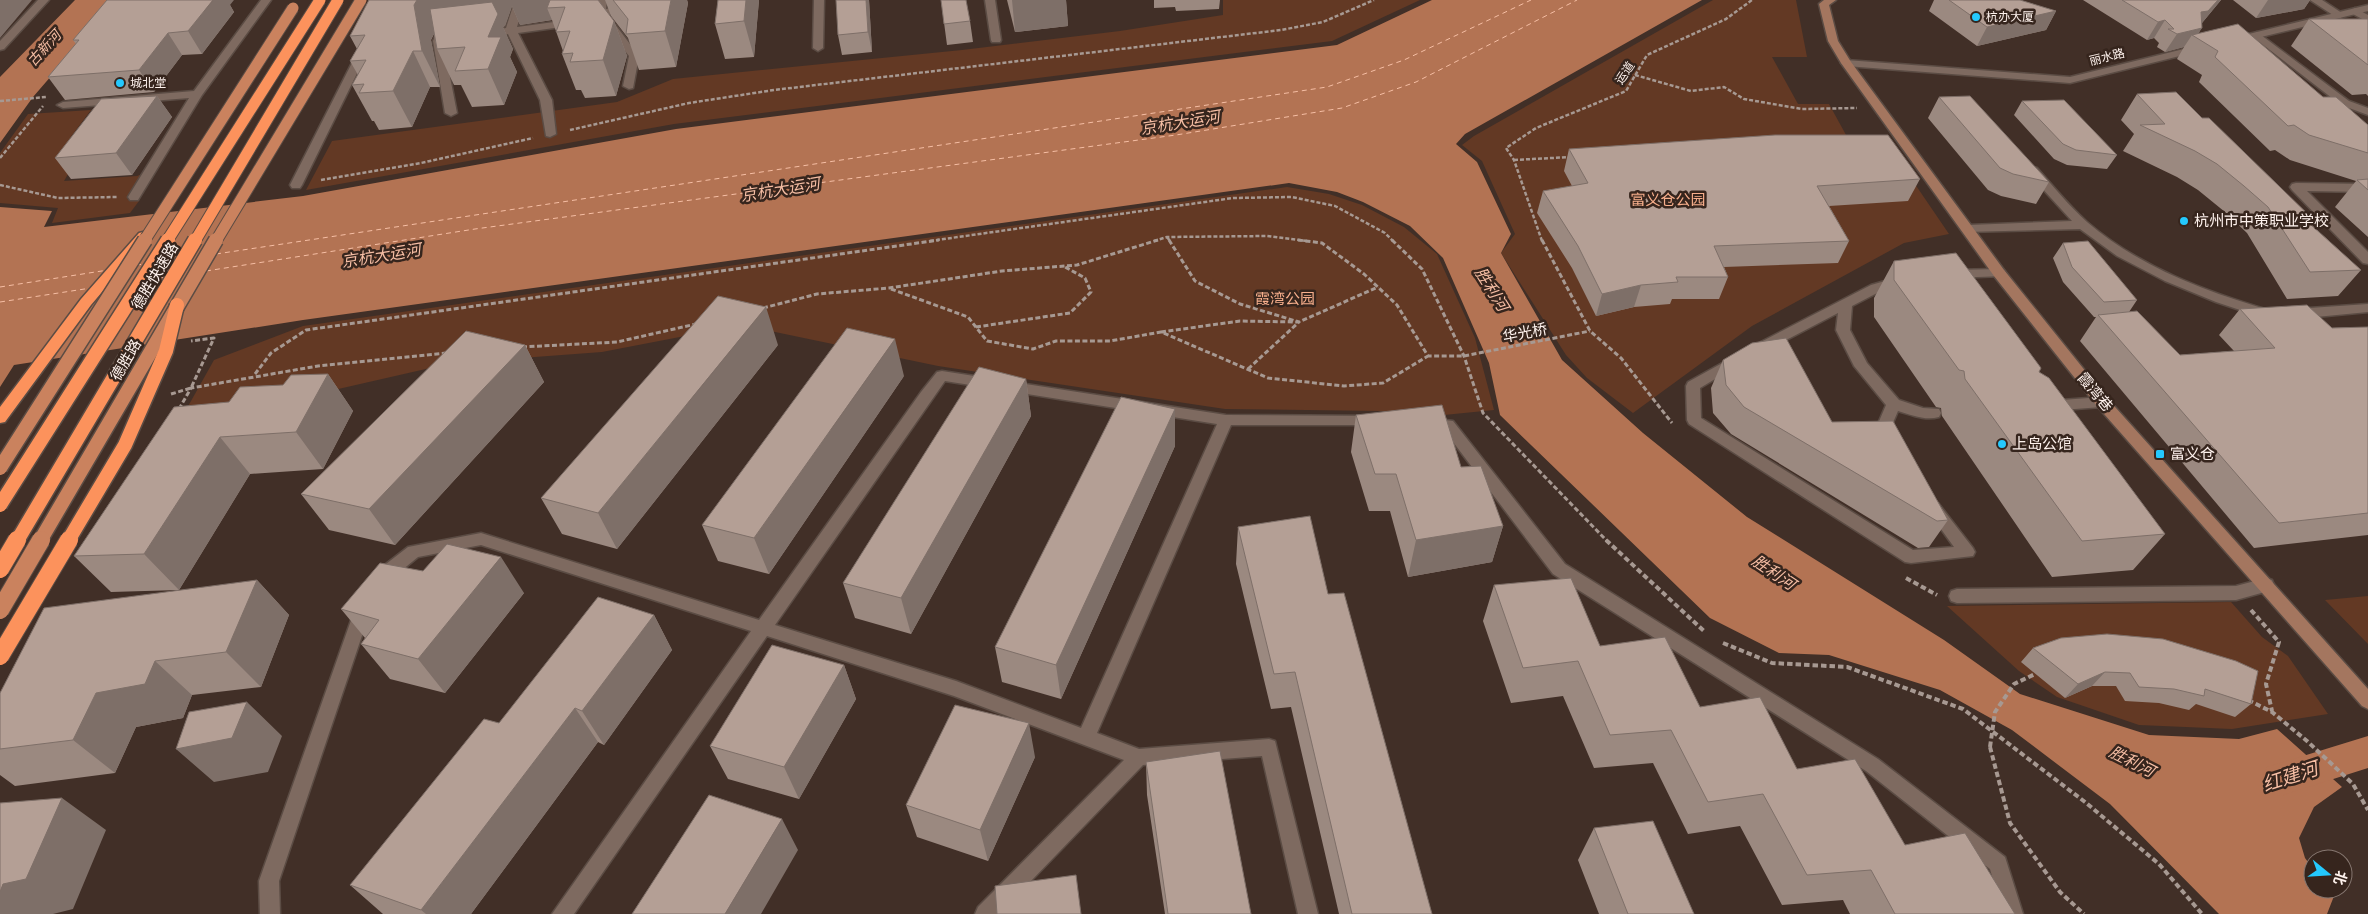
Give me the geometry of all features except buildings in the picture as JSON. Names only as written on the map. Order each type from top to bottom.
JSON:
[{"type":"highway","name":"德胜快速路","points":[[0,505],[320,0]]},
{"type":"highway","name":"德胜快速路","points":[[0,569],[338,0]]},
{"type":"highway","points":[[0,418],[94,292],[119,262],[157,223]]},
{"type":"highway","points":[[0,656],[125,445],[166,351],[177,305]]},
{"type":"main road","name":"德胜路","points":[[0,610],[177,305],[361,0]]},
{"type":"main road","points":[[0,468],[293,8]]},
{"type":"street","points":[[0,47],[44,0]]},
{"type":"street","points":[[134,197],[197,94],[266,0]]},
{"type":"street","points":[[451,113],[442,41],[456,0]]},
{"type":"street","points":[[520,0],[510,30],[546,100],[550,134]]},
{"type":"street","points":[[602,0],[600,12],[634,56],[629,86]]},
{"type":"street","points":[[474,36],[554,25],[600,12],[655,0]]},
{"type":"street","points":[[818,48],[819,0]]},
{"type":"street","points":[[990,0],[996,40]]},
{"type":"street","name":"霞湾巷","points":[[1831,0],[1824,4],[1826,13],[1833,41],[1846,63],[1877,108],[1969,229],[1999,273],[2102,402],[2368,701]]},
{"type":"street","points":[[2315,0],[2340,15]]},
{"type":"street","name":"丽水路","points":[[1846,63],[2070,80],[2368,8]]},
{"type":"street","points":[[2355,11],[2368,19]]},
{"type":"street","points":[[2257,35],[2345,103],[2368,112]]},
{"type":"street","points":[[296,185],[366,44]]},
{"type":"street","points":[[63,105],[197,94]]},
{"type":"street","points":[[2023,160],[2083,225],[2129,257],[2224,302],[2273,315],[2368,308]]},
{"type":"street","points":[[2368,188],[2296,187],[2368,260]]},
{"type":"street","points":[[1969,229],[2083,225]]},
{"type":"street","points":[[1935,274],[1999,273]]},
{"type":"street","points":[[1909,278],[1876,288],[1721,368],[1693,386],[1694,420],[1911,557],[1967,552],[1926,497]]},
{"type":"street","points":[[1846,303],[1843,330],[1861,366],[1894,404],[1923,413],[1934,413]]},
{"type":"street","points":[[562,914],[762,627],[942,376],[1226,420],[1392,420]]},
{"type":"street","points":[[2030,407],[2102,402]]},
{"type":"street","points":[[1892,449],[1881,432],[1894,404]]},
{"type":"street","points":[[1086,737],[1226,420]]},
{"type":"street","points":[[1411,422],[1448,425],[1559,569],[1872,765],[1998,863],[2013,914]]},
{"type":"street","points":[[270,914],[269,881],[370,586],[414,550],[481,539],[956,689],[1139,757],[1270,747],[1308,914]]},
{"type":"street","points":[[1956,596],[2236,593],[2266,586]]},
{"type":"street","points":[[985,914],[1139,757]]},
{"type":"path","points":[[296,185],[421,163],[689,103],[774,90],[1290,28],[1323,22],[1374,0]]},
{"type":"path","name":"运道","points":[[1514,160],[1506,148],[1536,128],[1626,91],[1647,55],[1726,19],[1752,0]]},
{"type":"path","points":[[1635,75],[1692,90],[1724,87],[1744,99],[1802,109],[1877,108]]},
{"type":"path","points":[[0,101],[51,96],[0,158]]},
{"type":"path","points":[[1514,160],[1573,156]]},
{"type":"path","name":"华光桥","points":[[1428,356],[1464,356],[1590,331],[1537,231],[1514,160]]},
{"type":"path","points":[[762,308],[817,294],[889,288],[1002,271],[1076,265],[1167,237],[1267,236],[1322,243],[1397,305],[1428,356],[1383,383],[1344,386],[1268,378],[1161,332]]},
{"type":"path","points":[[1167,237],[1195,281],[1240,304],[1299,322]]},
{"type":"path","points":[[976,327],[1070,313],[1091,292],[1086,278],[1065,266]]},
{"type":"path","points":[[889,288],[968,317],[987,341],[1033,349],[1056,341],[1110,342],[1161,332],[1240,321],[1299,322]]},
{"type":"path","points":[[1248,369],[1299,322],[1378,288]]},
{"type":"path","points":[[515,347],[616,342],[698,323]]},
{"type":"path","points":[[177,413],[214,338],[190,341]]},
{"type":"path","points":[[191,388],[255,374],[362,360],[448,353]]},
{"type":"path","points":[[2236,593],[2279,642],[2266,684],[2272,712]]},
{"type":"path","points":[[2041,671],[2014,684],[1995,712],[1990,747],[2010,823],[2060,892],[2084,914]]},
{"type":"path","points":[[2240,696],[2272,712],[2352,784],[2368,810]]},
{"type":"green space","points":[[1223,0],[1420,0],[1332,41],[674,124],[306,190],[332,141],[617,102],[673,79],[962,50],[1120,31],[1223,15]]},
{"type":"green space","name":"富义仓公园","points":[[1713,0],[1796,0],[1807,57],[1772,57],[1798,104],[1829,104],[1851,144],[1887,143],[1949,234],[1904,243],[1752,326],[1633,413],[1587,378],[1566,355],[1501,253],[1515,234],[1482,161],[1462,145],[1474,136]]},
{"type":"green space","points":[[91,110],[70,138],[75,162],[64,181],[137,176],[144,173],[127,199],[139,201],[130,213],[52,223],[58,208],[0,203],[0,153],[28,114]]},
{"type":"green space","name":"霞湾公园","points":[[1287,187],[1329,194],[1362,205],[1404,227],[1437,254],[1475,338],[1494,410],[1444,415],[1381,411],[1225,409],[938,366],[742,325],[602,352],[452,363],[177,426],[214,360],[303,326]]},
{"type":"green space","points":[[2368,596],[2368,644],[2325,600]]},
{"type":"green space","points":[[2231,602],[2262,637],[2288,656],[2328,714],[2232,729],[2139,725],[2057,697],[2019,671],[1947,606]]},
{"type":"water","name":"古新河","points":[[75,0],[117,0],[33,97],[0,143],[0,77]]},
{"type":"water","points":[[1432,0],[1702,0],[1465,134],[1456,144],[1477,162],[1511,234],[1501,253],[1562,360],[1643,433],[1747,517],[1944,640],[2020,694],[2149,735],[2239,739],[2277,729],[2342,787],[2314,807],[2299,838],[2303,851],[2303,899],[2333,899],[2327,914],[2219,914],[2110,804],[2012,730],[1940,690],[1829,655],[1779,653],[1710,618],[1500,415],[1489,363],[1443,258],[1410,226],[1363,202],[1337,192],[1289,183],[303,320],[14,365],[0,387],[0,207],[52,211],[44,227],[303,196],[676,129],[1337,45]]},
{"type":"waterway","name":"红建河","points":[[2280,779],[2368,752]]},
{"type":"ferry route","points":[[216,254],[1327,87],[1404,60],[1531,0]]},
{"type":"ferry route","points":[[206,271],[475,229],[1176,135],[1342,108],[1416,82],[1577,0]]},
{"type":"ferry route","points":[[161,262],[175,260]]},
{"type":"ferry route","points":[[136,265],[145,264]]},
{"type":"ferry route","points":[[0,287],[108,270]]},
{"type":"ferry route","points":[[152,279],[165,277]]},
{"type":"ferry route","points":[[0,302],[91,288]]},
{"type":"place","name":"杭办大厦","points":[[1976,17]]},
{"type":"place","name":"城北堂","points":[[120,83]]},
{"type":"place","name":"杭州市中策职业学校","points":[[2184,221]]},
{"type":"place","name":"上岛公馆","points":[[2002,444]]},
{"type":"place","name":"富义仓","points":[[2160,454]]},
{"type":"water label","name":"京杭大运河","points":[[1180,122]]},
{"type":"water label","name":"京杭大运河","points":[[780,189]]},
{"type":"water label","name":"京杭大运河","points":[[381,255]]},
{"type":"water label","name":"胜利河","points":[[1492,289]]},
{"type":"water label","name":"胜利河","points":[[1774,572]]},
{"type":"water label","name":"胜利河","points":[[2132,761]]}]
